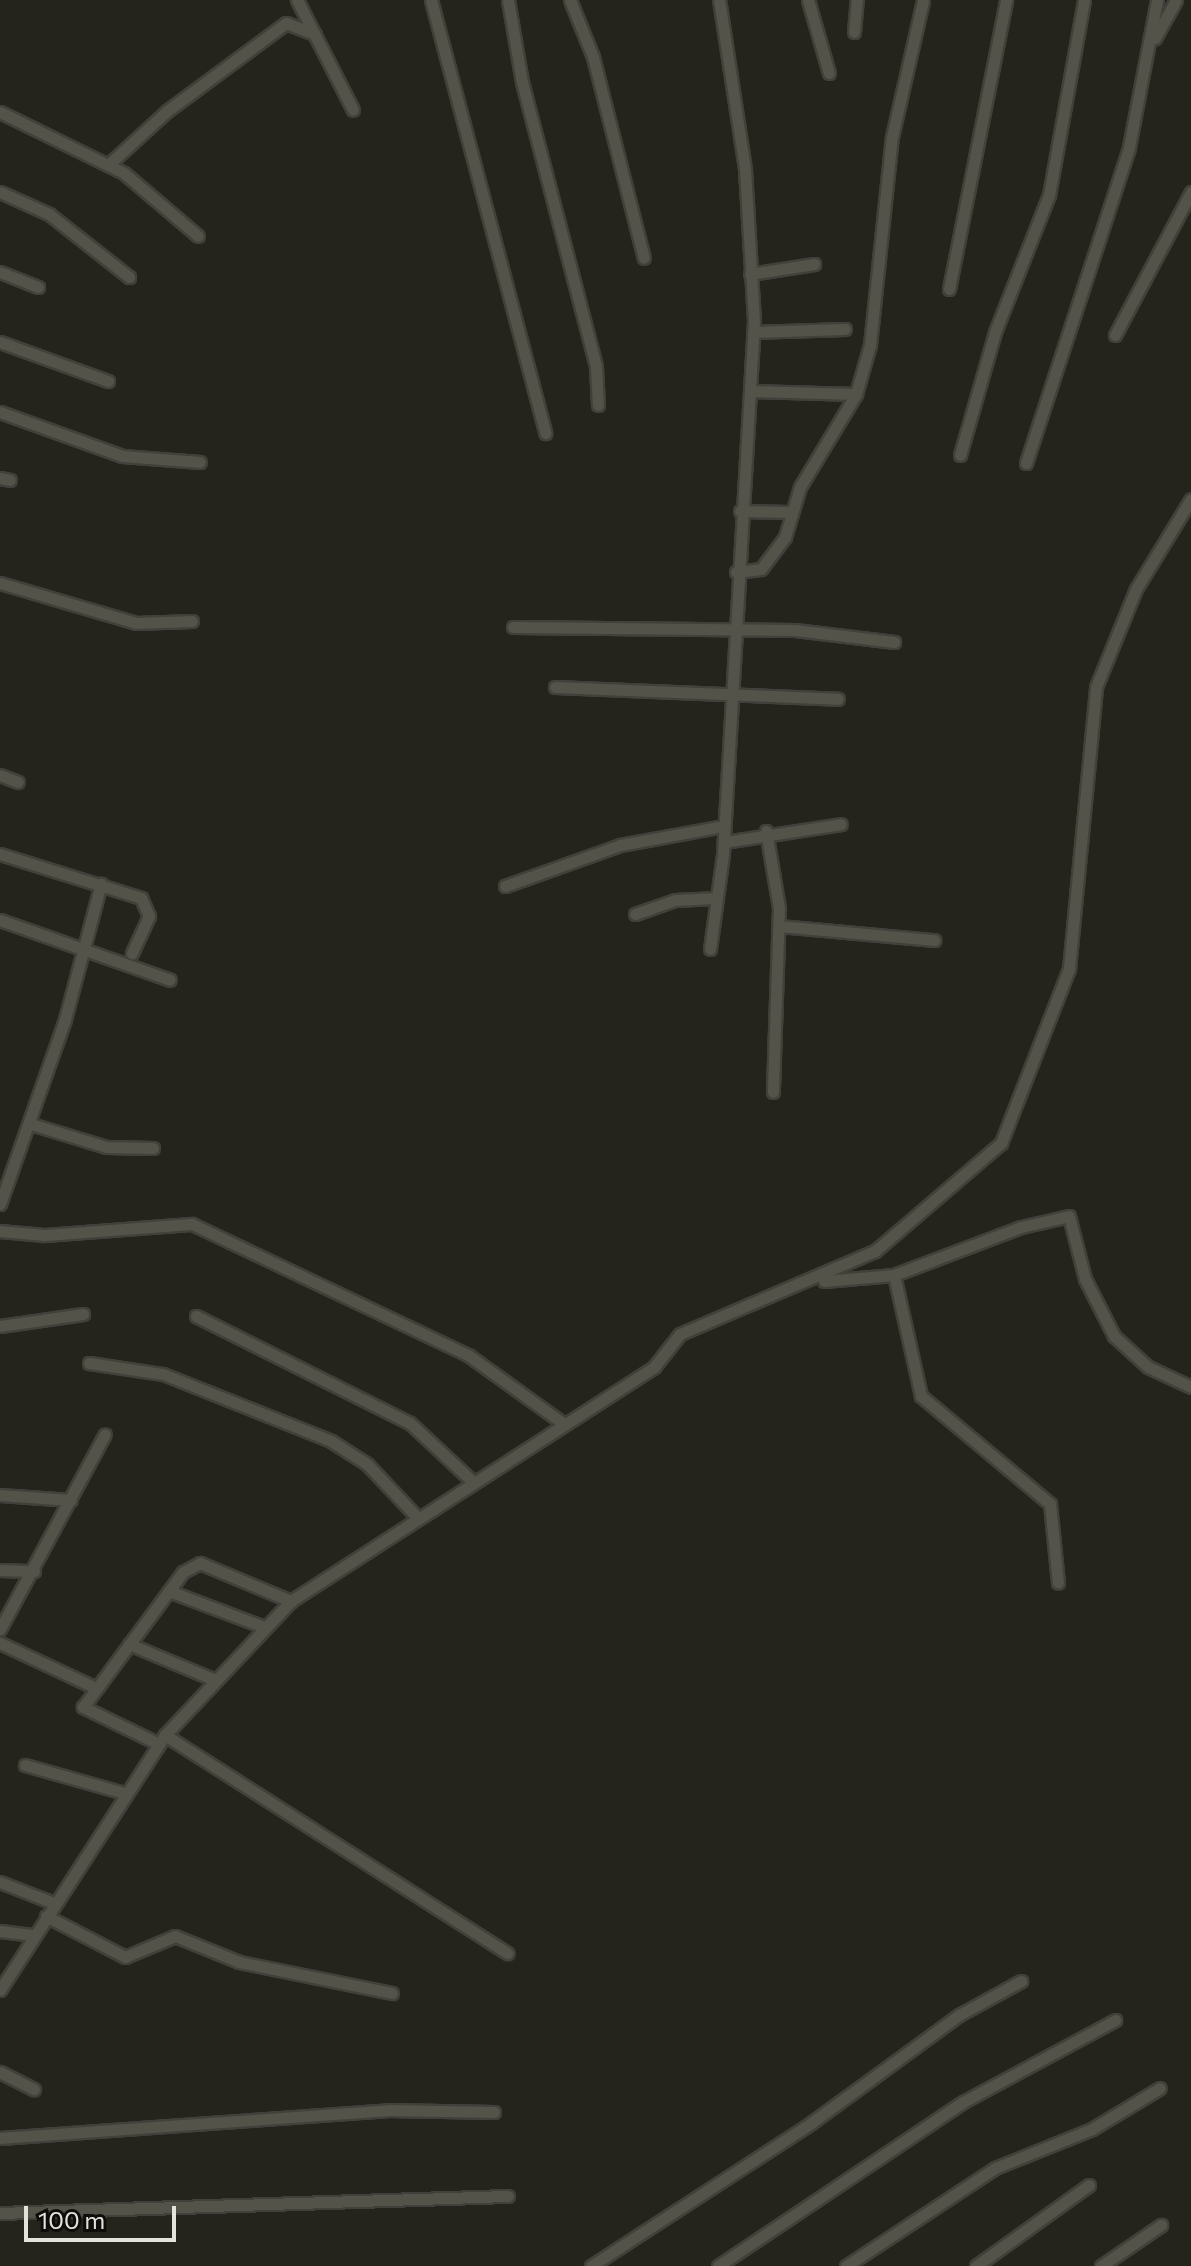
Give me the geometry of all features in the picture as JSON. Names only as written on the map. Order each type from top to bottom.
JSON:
[{"type":"street","points":[[297,0],[353,110]]},
{"type":"street","points":[[431,0],[545,433]]},
{"type":"street","points":[[508,0],[522,82],[596,367],[598,405]]},
{"type":"street","points":[[570,0],[593,57],[644,258]]},
{"type":"street","points":[[710,949],[724,842],[727,696],[753,332],[745,169],[719,0]]},
{"type":"street","points":[[808,0],[829,73]]},
{"type":"street","points":[[854,32],[857,0]]},
{"type":"street","points":[[736,572],[766,564],[787,533],[789,512],[856,394],[870,345],[892,137],[923,0]]},
{"type":"street","points":[[949,289],[1006,0]]},
{"type":"street","points":[[960,455],[995,332],[1049,195],[1084,0]]},
{"type":"street","points":[[1026,463],[1129,147],[1157,0]]},
{"type":"street","points":[[1150,48],[1176,0]]},
{"type":"street","points":[[108,165],[167,111],[286,23],[315,34]]},
{"type":"street","points":[[0,112],[141,184],[198,236]]},
{"type":"street","points":[[0,192],[49,214],[129,277]]},
{"type":"street","points":[[1115,335],[1191,192]]},
{"type":"street","points":[[750,274],[814,264]]},
{"type":"street","points":[[0,272],[38,287]]},
{"type":"street","points":[[753,332],[845,329]]},
{"type":"street","points":[[0,342],[108,381]]},
{"type":"street","points":[[751,391],[856,394]]},
{"type":"street","points":[[0,412],[122,456],[200,462]]},
{"type":"street","points":[[0,1990],[124,1793],[162,1740],[291,1601],[415,1515],[654,1367],[680,1334],[813,1282],[921,1217],[1010,1126],[1074,942],[1096,687],[1136,589],[1191,499]]},
{"type":"street","points":[[740,511],[789,512]]},
{"type":"street","points":[[0,583],[136,623],[192,621]]},
{"type":"street","points":[[513,627],[732,628],[894,642]]},
{"type":"street","points":[[555,687],[838,699]]},
{"type":"street","points":[[0,775],[18,782]]},
{"type":"street","points":[[724,842],[766,831],[841,824]]},
{"type":"street","points":[[505,886],[620,845],[724,826]]},
{"type":"street","points":[[766,831],[777,873],[779,926],[773,1092]]},
{"type":"street","points":[[0,854],[101,884],[148,906],[132,953]]},
{"type":"street","points":[[0,1204],[31,1124],[101,884]]},
{"type":"street","points":[[635,914],[675,900],[717,898]]},
{"type":"street","points":[[0,920],[82,945],[170,980]]},
{"type":"street","points":[[779,926],[934,940]]},
{"type":"street","points":[[31,1124],[106,1147],[153,1148]]},
{"type":"street","points":[[813,1282],[894,1275],[1069,1216],[1085,1279],[1114,1336],[1148,1367],[1191,1387]]},
{"type":"street","points":[[0,1231],[44,1235],[192,1224],[468,1355],[564,1424]]},
{"type":"street","points":[[894,1275],[921,1396],[1050,1504],[1058,1583]]},
{"type":"street","points":[[1,1326],[83,1314]]},
{"type":"street","points":[[196,1316],[410,1423],[471,1480]]},
{"type":"street","points":[[89,1363],[163,1374],[331,1441],[367,1464],[415,1515]]},
{"type":"street","points":[[0,1629],[34,1571],[105,1434]]},
{"type":"street","points":[[0,1495],[71,1500]]},
{"type":"street","points":[[291,1601],[200,1563],[169,1591],[96,1688],[86,1711],[162,1740],[507,1953]]},
{"type":"street","points":[[0,1570],[34,1571]]},
{"type":"street","points":[[169,1591],[264,1627]]},
{"type":"street","points":[[0,1643],[96,1688]]},
{"type":"street","points":[[129,1644],[215,1680]]},
{"type":"street","points":[[25,1765],[124,1793]]},
{"type":"street","points":[[0,1882],[54,1903]]},
{"type":"street","points":[[46,1916],[125,1957],[175,1936],[252,1966],[392,1993]]},
{"type":"street","points":[[0,1931],[34,1935]]},
{"type":"street","points":[[591,2266],[811,2123],[959,2015],[1021,1981]]},
{"type":"street","points":[[718,2266],[963,2102],[1115,2020]]},
{"type":"street","points":[[0,2072],[34,2089]]},
{"type":"street","points":[[846,2266],[995,2168],[1092,2129],[1160,2088]]},
{"type":"street","points":[[0,2138],[389,2110],[494,2112]]},
{"type":"street","points":[[976,2266],[1089,2185]]},
{"type":"street","points":[[0,2213],[508,2196]]},
{"type":"street","points":[[1101,2266],[1161,2225]]}]
